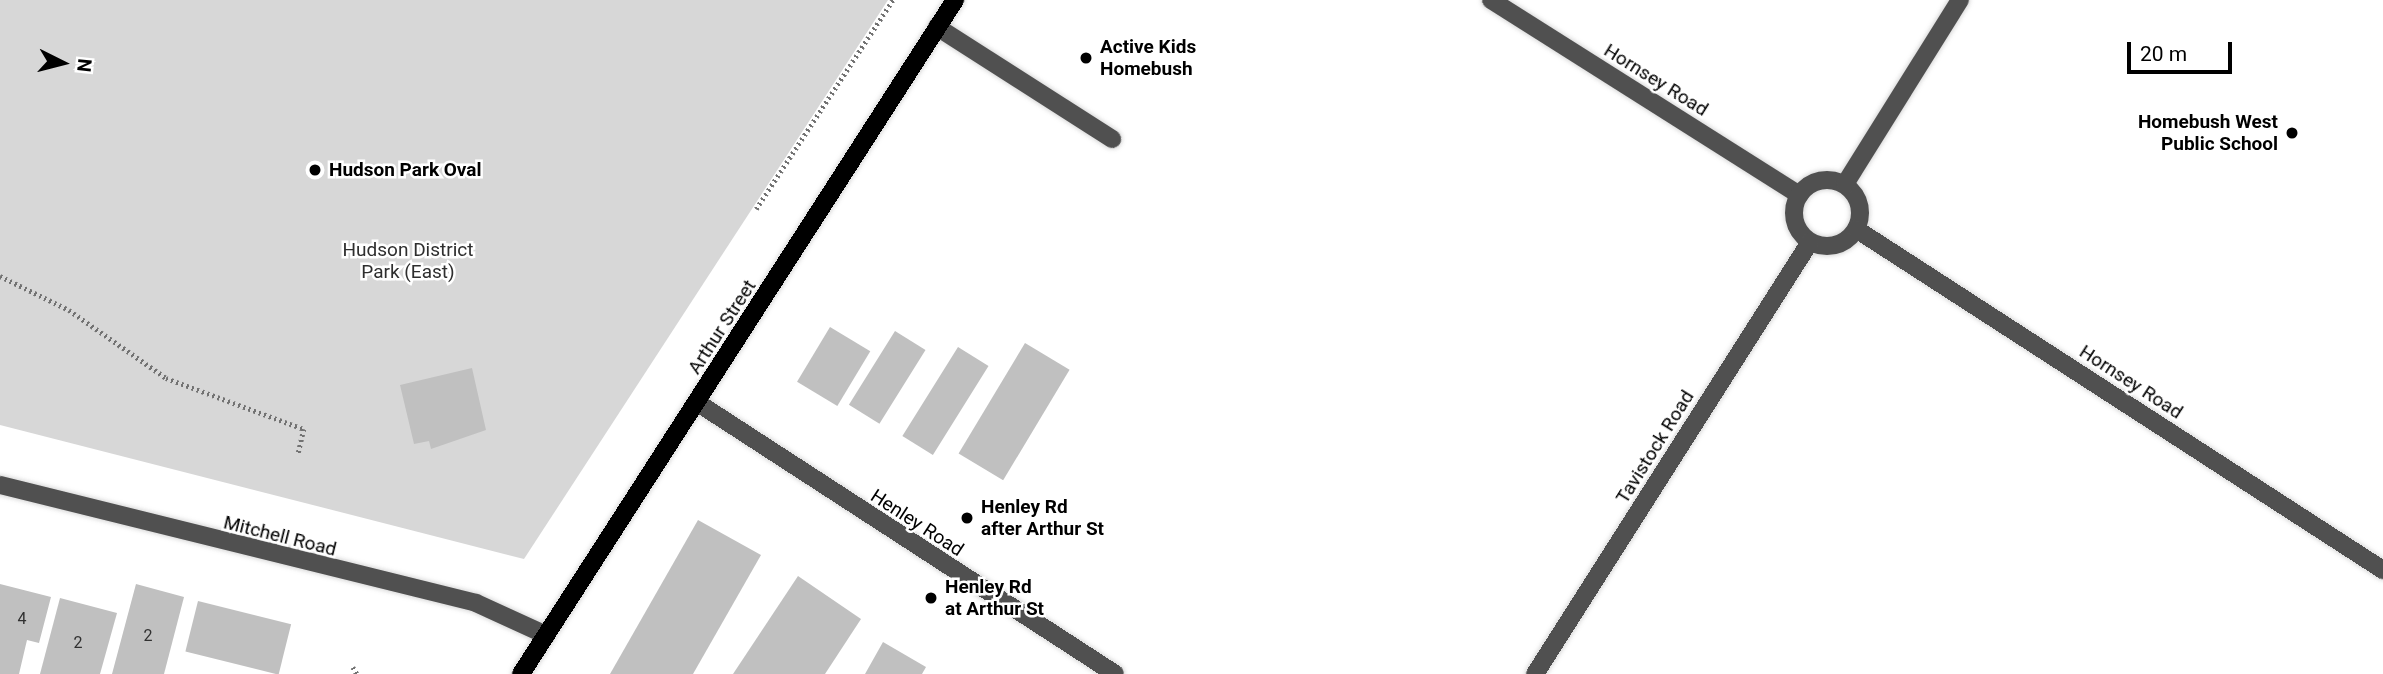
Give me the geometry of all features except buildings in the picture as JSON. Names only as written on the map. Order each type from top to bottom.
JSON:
[{"type":"main road","name":"Arthur Street","points":[[521,674],[698,403],[955,0]]},
{"type":"street","name":"Hornsey Road","points":[[1491,0],[1799,195]]},
{"type":"street","points":[[1845,184],[1960,0]]},
{"type":"street","points":[[937,27],[1112,139]]},
{"type":"street","points":[[1819,180],[1845,184],[1860,209],[1856,229],[1841,244],[1810,242],[1796,226],[1794,205],[1799,195],[1819,180]]},
{"type":"street","name":"Hornsey Road","points":[[1856,229],[2383,570]]},
{"type":"street","name":"Tavistock Road","points":[[1535,674],[1810,242]]},
{"type":"street","name":"Henley Road","points":[[698,403],[1115,674]]},
{"type":"street","name":"Mitchell Road","points":[[0,485],[476,603],[546,635]]},
{"type":"path","points":[[756,209],[893,0]]},
{"type":"path","points":[[0,276],[69,310],[166,378],[304,429],[298,454]]},
{"type":"path","points":[[353,667],[357,674]]},
{"type":"green space","name":"Hudson District Park (East)","points":[[0,0],[888,0],[524,559],[0,425]]},
{"type":"place","name":"Active Kids Homebush","points":[[1086,58]]},
{"type":"place","name":"Homebush West Public School","points":[[2292,133]]},
{"type":"place","name":"Hudson Park Oval","points":[[315,170]]},
{"type":"place","name":"Henley Rd after Arthur St","points":[[967,518]]},
{"type":"place","name":"Henley Rd at Arthur St","points":[[931,598]]}]
